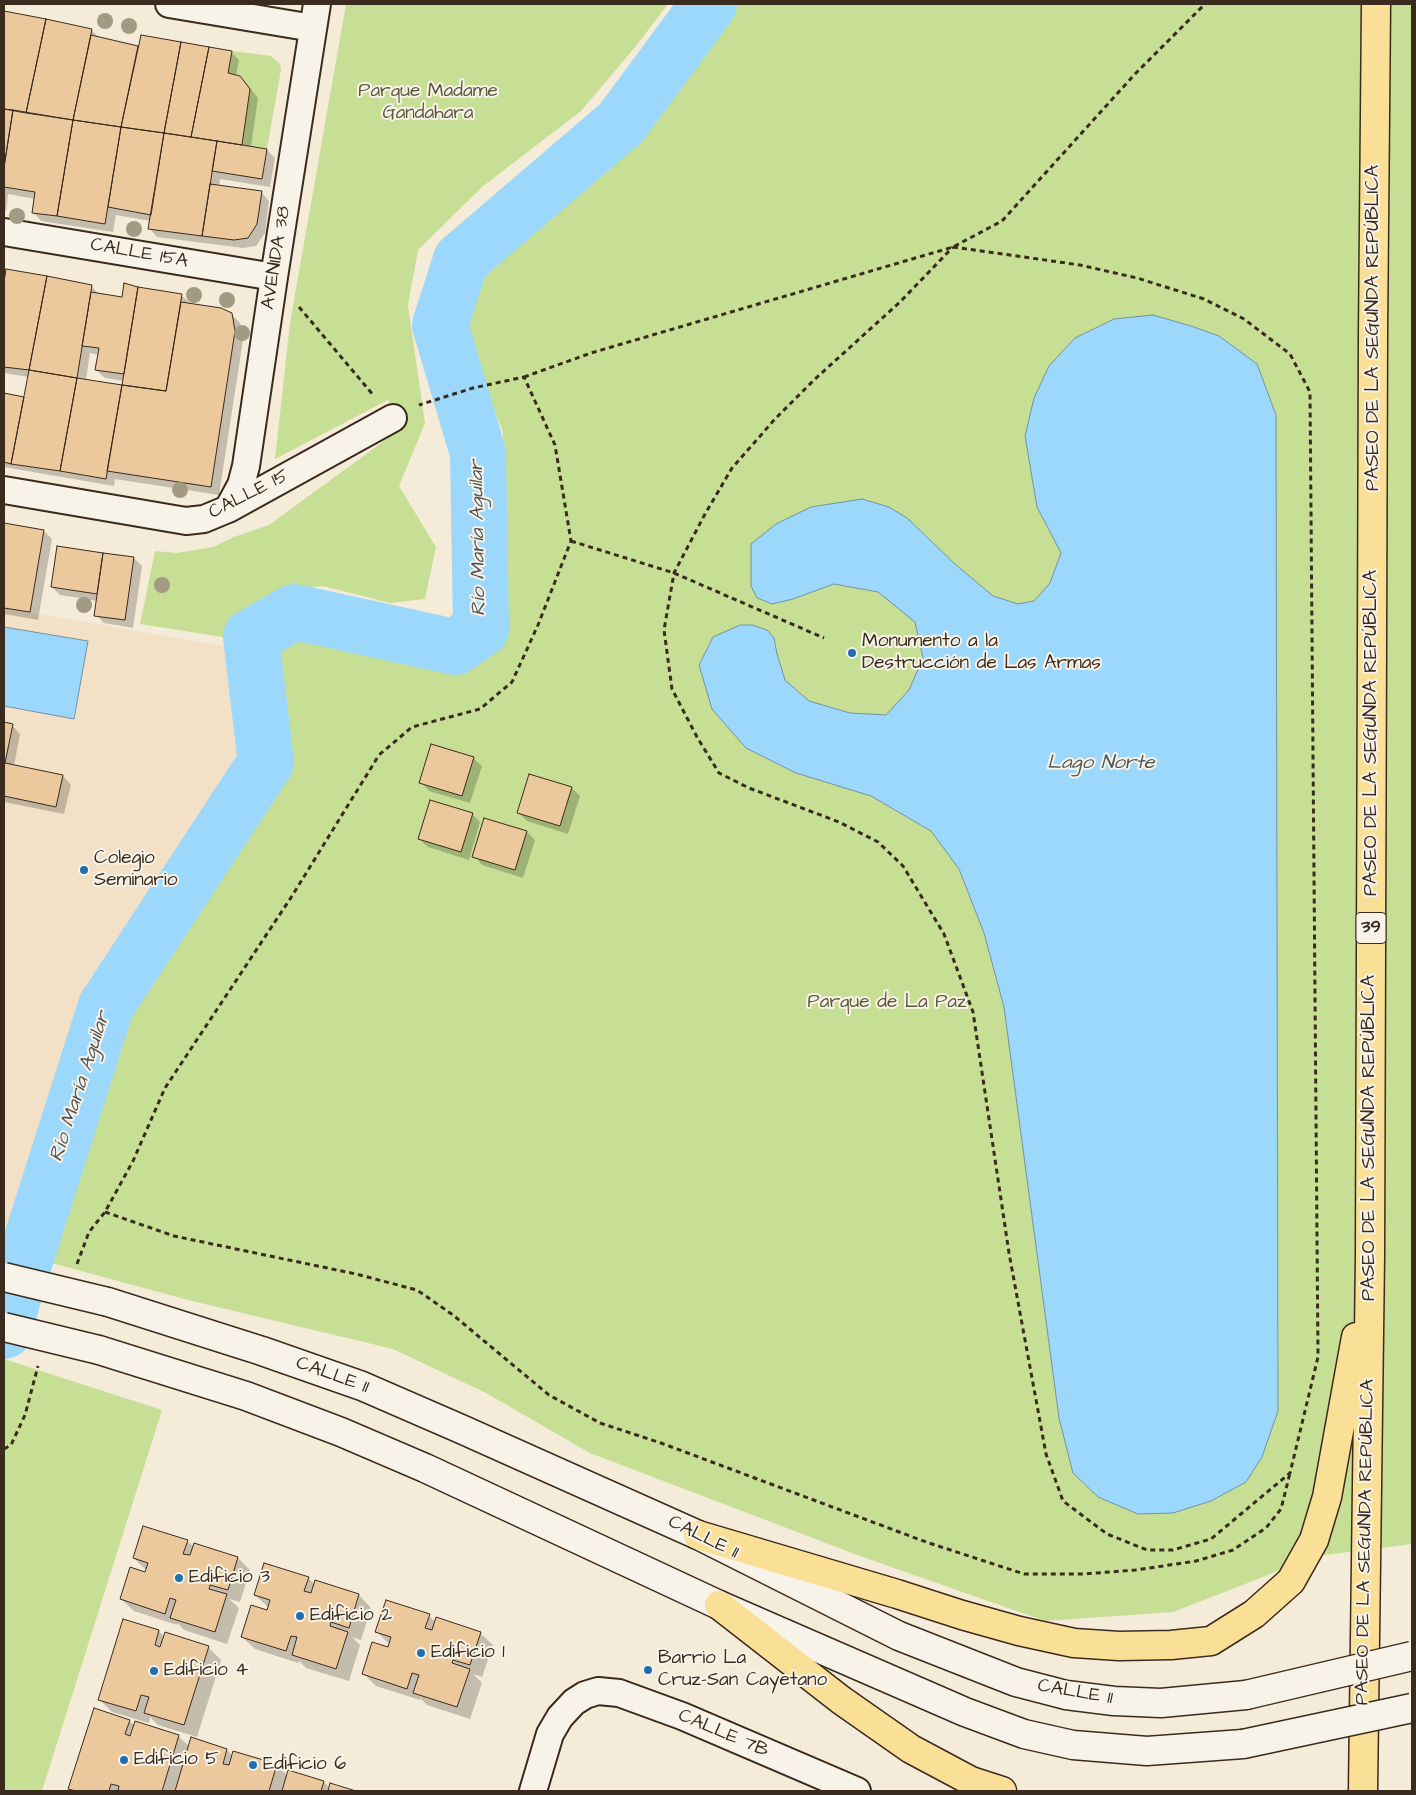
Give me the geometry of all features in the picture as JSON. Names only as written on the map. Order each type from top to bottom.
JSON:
[{"type":"highway","points":[[1369,4],[1376,64]]},
{"type":"highway","name":"PASEO DE LA SEGUNDA REPÚBLICA","points":[[1363,1791],[1370,1257],[1376,4]]},
{"type":"highway","points":[[698,1534],[962,1615],[1074,1643],[1119,1646],[1211,1641],[1254,1614],[1291,1582],[1314,1540],[1328,1497],[1370,1257]]},
{"type":"highway","points":[[718,1604],[841,1700],[911,1749],[971,1781],[1002,1791]]},
{"type":"main road","name":"CALLE 11","points":[[4,1277],[108,1302],[262,1351],[362,1386],[698,1534],[899,1636],[1016,1682],[1066,1695],[1161,1704],[1246,1695],[1412,1656]]},
{"type":"main road","points":[[4,1327],[99,1350],[246,1396],[341,1432],[425,1468],[718,1604],[965,1712],[1024,1734],[1073,1745],[1147,1751],[1243,1744],[1412,1708]]},
{"type":"street","points":[[169,4],[315,16]]},
{"type":"street","name":"AVENIDA 38","points":[[228,509],[241,485],[246,466],[315,16]]},
{"type":"street","name":"CALLE 15A","points":[[4,232],[274,277]]},
{"type":"street","name":"CALLE 15","points":[[4,490],[186,521],[204,519],[228,509],[393,418]]},
{"type":"street","name":"CALLE 7B","points":[[533,1791],[550,1734],[560,1717],[574,1702],[585,1695],[598,1691],[619,1693],[682,1716],[857,1791]]},
{"type":"path","points":[[418,405],[473,388],[524,377],[591,353],[954,247],[1002,221],[1135,74],[1205,4]]},
{"type":"path","points":[[954,247],[900,302],[789,405],[732,468],[674,573],[664,630],[672,689],[697,737],[719,773],[748,788],[839,822],[878,842],[904,866],[944,934],[973,1012],[1009,1253],[1028,1358],[1046,1454],[1063,1501],[1107,1534],[1147,1550],[1173,1550],[1211,1539],[1290,1473]]},
{"type":"path","points":[[105,1212],[174,1236],[356,1274],[418,1290],[453,1315],[548,1395],[600,1423],[661,1443],[926,1542],[1024,1574],[1083,1574],[1136,1570],[1196,1562],[1233,1550],[1266,1528],[1281,1508],[1318,1357],[1310,392],[1290,354],[1244,319],[1204,300],[1137,278],[1080,265],[954,247]]},
{"type":"path","points":[[274,277],[393,418]]},
{"type":"path","points":[[75,1269],[89,1232],[105,1212],[133,1161],[165,1088],[292,896],[379,755],[412,727],[480,709],[512,682],[538,624],[571,541],[555,445],[524,377]]},
{"type":"path","points":[[571,541],[674,573],[824,638]]},
{"type":"path","points":[[4,1449],[11,1445],[25,1415],[39,1364]]},
{"type":"shaded area","name":"Colegio Seminario","points":[[4,608],[225,646],[236,678],[242,756],[86,984],[10,1253],[4,1252]]},
{"type":"green space","name":"Parque Madame Gandahara","points":[[346,4],[668,4],[636,46],[581,111],[482,187],[418,250],[408,305],[425,423],[399,486],[436,547],[425,599],[390,603],[323,586],[271,593],[223,637],[140,624],[155,551],[176,553],[213,547],[234,537],[269,525],[406,425],[388,400],[275,459],[290,323]]},
{"type":"green space","name":"Parque de La Paz","points":[[738,4],[1412,4],[1412,1544],[1317,1556],[1173,1612],[1045,1621],[860,1556],[590,1453],[486,1393],[393,1349],[188,1300],[48,1262],[130,1016],[275,782],[284,739],[273,652],[302,635],[455,662],[499,649],[503,432],[462,331],[473,279],[493,267],[651,125]]},
{"type":"green space","points":[[232,51],[271,56],[280,64],[281,70],[267,149],[242,145],[250,89],[240,76],[228,73]]},
{"type":"green space","points":[[4,1359],[162,1410],[42,1791],[4,1791]]},
{"type":"water","name":"Lago Norte","points":[[1153,315],[1219,336],[1257,364],[1276,415],[1278,1411],[1262,1457],[1246,1482],[1211,1501],[1173,1513],[1138,1514],[1098,1497],[1073,1473],[1059,1418],[1004,1007],[984,933],[959,869],[931,831],[871,796],[796,773],[746,748],[712,709],[699,665],[713,637],[740,625],[752,625],[767,630],[774,638],[785,680],[809,701],[850,713],[886,715],[909,690],[923,658],[915,622],[878,592],[834,584],[793,599],[772,604],[757,598],[751,586],[751,544],[776,524],[811,507],[862,499],[889,507],[907,518],[956,565],[993,596],[1018,604],[1034,601],[1050,583],[1061,553],[1037,507],[1025,436],[1034,398],[1049,366],[1075,338],[1114,319]]},
{"type":"water","points":[[4,627],[88,641],[74,719],[4,706]]},
{"type":"building","points":[[4,11],[46,19],[26,113],[4,109]]},
{"type":"building","points":[[46,19],[92,29],[73,120],[26,113]]},
{"type":"building","points":[[91,35],[138,46],[121,127],[73,120]]},
{"type":"building","points":[[141,35],[181,42],[164,133],[121,127]]},
{"type":"building","points":[[181,42],[209,47],[191,137],[164,133]]},
{"type":"building","points":[[209,47],[232,51],[228,73],[240,76],[250,89],[242,145],[191,137]]},
{"type":"building","points":[[4,109],[13,110],[4,167]]},
{"type":"building","points":[[13,110],[73,120],[57,216],[32,213],[35,192],[4,187],[4,167]]},
{"type":"building","points":[[73,120],[121,127],[105,224],[57,216]]},
{"type":"building","points":[[121,127],[164,133],[151,215],[108,207]]},
{"type":"building","points":[[164,133],[217,141],[202,236],[148,229]]},
{"type":"building","points":[[217,141],[267,149],[262,179],[212,171]]},
{"type":"building","points":[[210,184],[262,191],[257,224],[248,238],[234,240],[202,236]]},
{"type":"building","points":[[6,269],[47,276],[29,370],[4,367],[4,282]]},
{"type":"building","points":[[47,276],[92,285],[77,378],[29,370]]},
{"type":"building","points":[[124,283],[138,287],[124,374],[95,370],[99,348],[82,346],[91,292],[122,297]]},
{"type":"building","points":[[138,287],[182,294],[166,391],[122,385]]},
{"type":"building","points":[[181,302],[221,308],[232,313],[235,331],[211,487],[107,471],[122,385],[166,391]]},
{"type":"building","points":[[29,370],[77,378],[60,471],[11,464]]},
{"type":"building","points":[[77,378],[122,385],[106,479],[60,471]]},
{"type":"building","points":[[4,393],[24,397],[11,464],[4,462]]},
{"type":"building","points":[[4,523],[44,530],[30,612],[4,608]]},
{"type":"building","points":[[57,546],[103,553],[97,594],[51,587]]},
{"type":"building","points":[[103,553],[134,557],[125,620],[94,616]]},
{"type":"building","points":[[4,722],[13,724],[5,763],[63,775],[56,807],[4,796]]},
{"type":"building","points":[[431,744],[474,757],[462,796],[419,783]]},
{"type":"building","points":[[529,774],[572,787],[560,826],[517,813]]},
{"type":"building","points":[[430,800],[473,813],[461,852],[418,839]]},
{"type":"building","points":[[484,818],[527,831],[515,870],[472,857]]},
{"type":"building","name":"Edificio 3","points":[[143,1526],[188,1540],[183,1554],[190,1555],[194,1543],[238,1557],[228,1590],[210,1585],[209,1589],[227,1594],[215,1632],[170,1618],[176,1600],[170,1598],[165,1614],[120,1599],[130,1567],[145,1572],[148,1563],[133,1558]]},
{"type":"building","name":"Edificio 2","points":[[264,1563],[309,1577],[304,1591],[311,1593],[315,1580],[359,1594],[349,1628],[331,1622],[330,1626],[348,1632],[336,1669],[292,1655],[297,1637],[291,1636],[286,1651],[241,1637],[251,1605],[267,1610],[270,1600],[254,1595]]},
{"type":"building","name":"Edificio 1","points":[[386,1600],[430,1614],[425,1628],[432,1630],[436,1617],[481,1632],[470,1665],[453,1660],[452,1663],[470,1669],[457,1707],[413,1693],[419,1675],[412,1673],[407,1689],[362,1674],[372,1642],[388,1647],[391,1637],[375,1632]]},
{"type":"building","name":"Edificio 4","points":[[123,1619],[159,1630],[155,1645],[160,1647],[165,1632],[209,1646],[184,1725],[144,1713],[149,1697],[141,1695],[136,1711],[98,1700]]},
{"type":"building","name":"Edificio 5","points":[[94,1708],[130,1720],[125,1734],[130,1736],[135,1721],[179,1735],[162,1791],[118,1791],[119,1786],[111,1784],[109,1791],[76,1791],[68,1789]]},
{"type":"building","name":"Edificio 6","points":[[191,1737],[227,1749],[223,1764],[229,1765],[233,1751],[277,1764],[269,1791],[175,1791]]},
{"type":"building","points":[[288,1770],[324,1781],[321,1791],[282,1791]]},
{"type":"building","points":[[330,1783],[356,1791],[328,1791]]},
{"type":"waterway","name":"Río María Aguilar","points":[[4,1331],[106,1006],[266,762],[251,637],[294,612],[455,647],[481,629],[478,453],[440,325],[461,260],[621,123],[709,4]]},
{"type":"place","name":"Monumento a la Destrucción de Las Armas","points":[[852,653]]},
{"type":"place","name":"Colegio Seminario","points":[[84,870]]},
{"type":"place","name":"Edificio 3","points":[[179,1578]]},
{"type":"place","name":"Edificio 2","points":[[300,1616]]},
{"type":"place","name":"Edificio 1","points":[[421,1653]]},
{"type":"place","name":"Barrio La Cruz-San Cayetano","points":[[648,1670]]},
{"type":"place","name":"Edificio 4","points":[[154,1671]]},
{"type":"place","name":"Edificio 5","points":[[124,1760]]},
{"type":"place","name":"Edificio 6","points":[[253,1765]]}]
